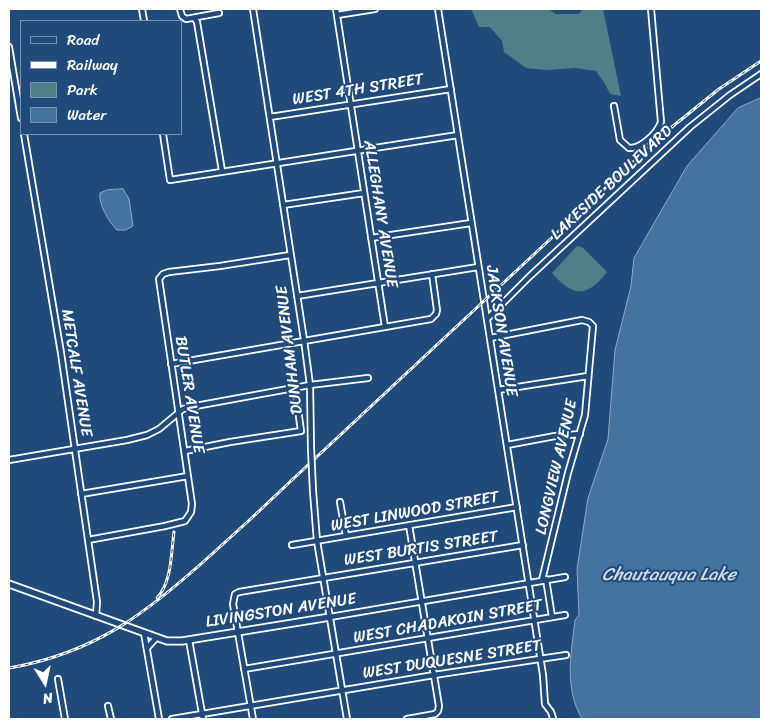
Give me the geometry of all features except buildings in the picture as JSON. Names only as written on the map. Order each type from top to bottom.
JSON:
[{"type":"street","points":[[180,9],[182,16],[186,19],[196,20],[219,13]]},
{"type":"street","name":"DUNHAM AVENUE","points":[[253,9],[310,385],[311,448],[317,541],[347,719]]},
{"type":"street","name":"ALLEGHANY AVENUE","points":[[336,9],[385,327]]},
{"type":"street","points":[[337,15],[375,9]]},
{"type":"street","name":"JACKSON AVENUE","points":[[438,9],[529,583],[545,704],[553,718]]},
{"type":"street","points":[[614,106],[620,140],[629,148],[634,148],[641,144],[655,132],[661,122],[651,9]]},
{"type":"street","points":[[196,20],[222,171]]},
{"type":"street","points":[[9,47],[20,112]]},
{"type":"street","name":"LAKESIDE BOULEVARD","points":[[487,319],[529,277],[690,127],[730,95],[761,74]]},
{"type":"street","name":"WEST 4TH STREET","points":[[270,117],[451,89]]},
{"type":"street","name":"METCALF AVENUE","points":[[24,135],[61,353],[97,602],[96,616]]},
{"type":"street","points":[[163,135],[170,180],[458,135]]},
{"type":"street","points":[[283,205],[364,193]]},
{"type":"street","points":[[371,238],[471,223]]},
{"type":"street","name":"BUTLER AVENUE","points":[[88,540],[185,521],[188,518],[192,504],[158,283],[160,277],[169,272],[290,255]]},
{"type":"street","points":[[297,296],[478,267]]},
{"type":"street","points":[[171,364],[426,320],[435,316],[437,310],[432,274]]},
{"type":"street","name":"LONGVIEW AVENUE","points":[[490,338],[582,320],[589,322],[593,328],[585,415],[568,473],[544,580]]},
{"type":"street","points":[[498,390],[588,376]]},
{"type":"street","points":[[9,460],[75,450],[147,435],[159,429],[190,407],[310,385],[368,378]]},
{"type":"street","points":[[185,451],[301,431],[295,388]]},
{"type":"street","points":[[507,445],[555,436],[580,434]]},
{"type":"street","points":[[81,494],[188,476]]},
{"type":"street","points":[[340,502],[346,536]]},
{"type":"street","name":"WEST LINWOOD STREET","points":[[292,545],[517,507]]},
{"type":"street","points":[[407,719],[435,714],[439,706],[408,525]]},
{"type":"street","name":"WEST BURTIS STREET","points":[[238,632],[233,598],[239,592],[523,545]]},
{"type":"street","name":"LIVINGSTON AVENUE","points":[[9,584],[166,641],[189,640],[565,577]]},
{"type":"street","points":[[544,580],[552,617]]},
{"type":"street","name":"WEST CHADAKOIN STREET","points":[[244,669],[565,615]]},
{"type":"street","points":[[238,632],[253,719]]},
{"type":"street","points":[[144,634],[159,719]]},
{"type":"street","points":[[147,648],[156,638]]},
{"type":"street","points":[[189,640],[203,717]]},
{"type":"street","name":"WEST DUQUESNE STREET","points":[[172,719],[203,717],[434,675],[566,655]]},
{"type":"street","points":[[58,679],[65,719]]},
{"type":"street","points":[[108,706],[110,719]]},
{"type":"green space","points":[[471,9],[548,9],[556,14],[579,14],[583,9],[603,9],[621,96],[610,94],[596,71],[575,68],[547,70],[526,68],[504,52],[502,41],[490,27],[479,27]]},
{"type":"green space","points":[[577,246],[582,247],[607,272],[593,286],[580,291],[567,287],[552,273]]},
{"type":"water","name":"Chautauqua Lake","points":[[761,98],[761,719],[582,719],[573,695],[570,671],[575,620],[579,615],[577,569],[588,498],[608,439],[615,350],[631,286],[634,258],[687,166],[738,108]]},
{"type":"water","points":[[123,189],[129,199],[133,226],[126,230],[117,230],[105,213],[100,193],[107,190]]},
{"type":"railway","points":[[9,668],[40,661],[95,641],[143,612],[166,594],[252,517],[662,135],[719,89],[761,61]]},
{"type":"railway","points":[[157,598],[166,584],[174,532]]}]
